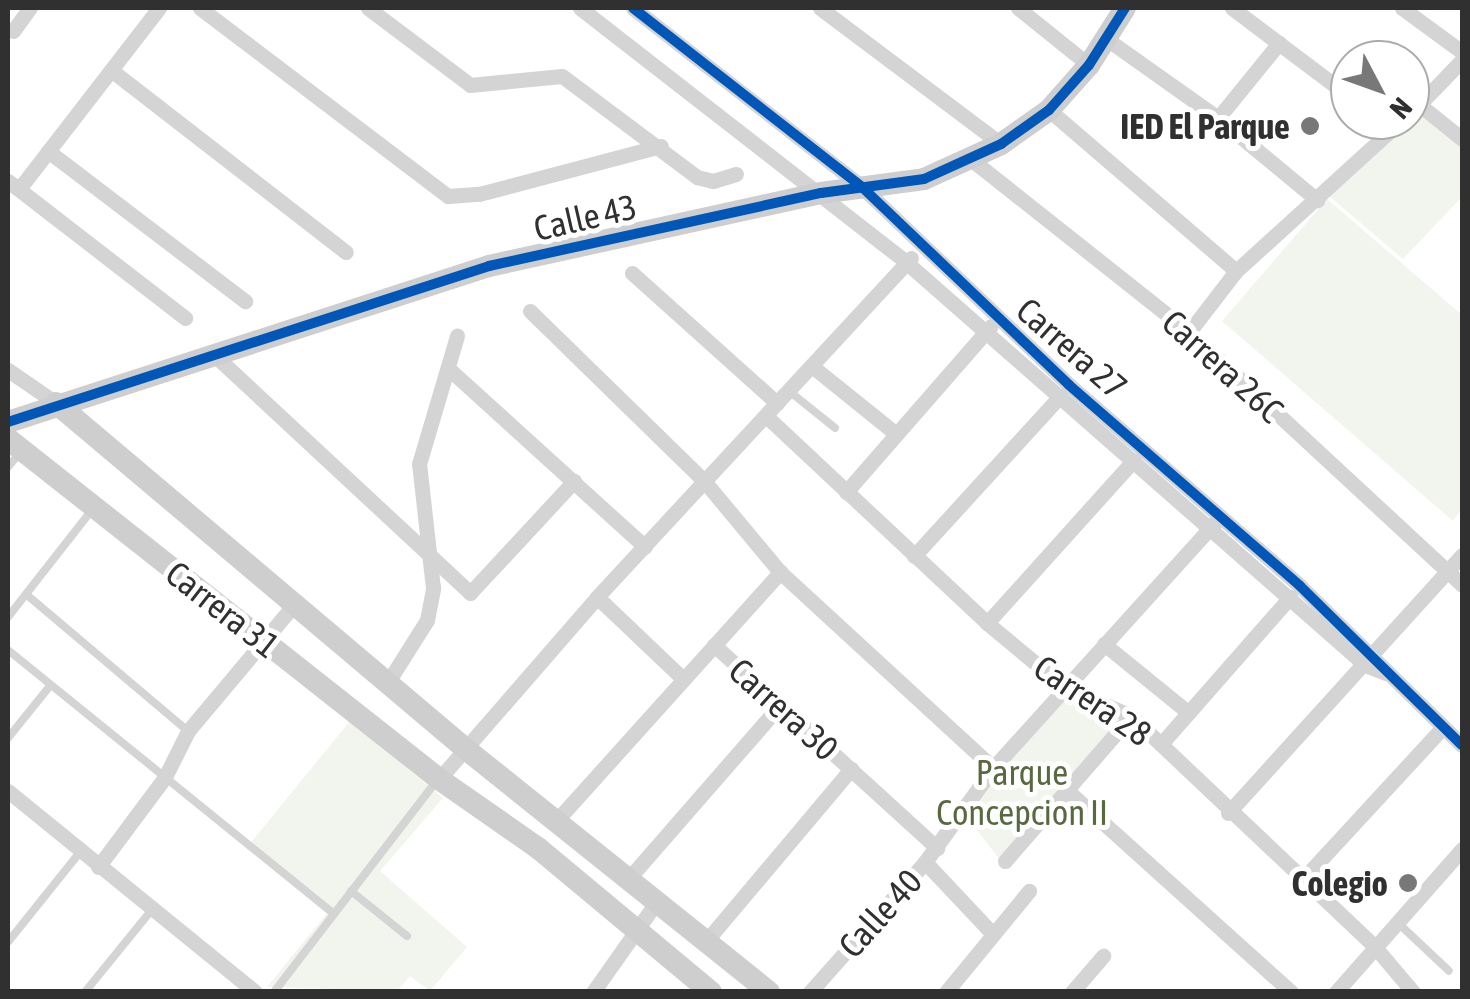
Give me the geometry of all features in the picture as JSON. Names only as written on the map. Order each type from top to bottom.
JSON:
[{"type":"street","points":[[13,31],[30,8]]},
{"type":"street","points":[[158,8],[48,152],[13,185],[185,318]]},
{"type":"street","points":[[200,8],[448,196],[479,194],[662,146]]},
{"type":"street","points":[[368,8],[470,85],[562,76],[662,146],[697,177],[713,181],[736,174]]},
{"type":"street","name":"Carrera 27","points":[[580,8],[907,263],[1134,460],[1216,522],[1290,597],[1386,673],[1462,745]]},
{"type":"street","name":"Carrera 27","points":[[633,8],[864,188],[921,248],[1369,661]]},
{"type":"street","points":[[648,22],[660,8]]},
{"type":"street","points":[[820,8],[1002,144]]},
{"type":"street","points":[[1018,8],[1089,65]]},
{"type":"street","name":"Calle 43","points":[[8,422],[210,352],[490,266],[820,192],[924,179],[1002,144],[1049,110],[1108,40],[1125,8]]},
{"type":"street","points":[[1232,8],[1330,82]]},
{"type":"street","points":[[1402,8],[1462,52]]},
{"type":"street","points":[[1108,40],[1218,118],[1317,200]]},
{"type":"street","points":[[1218,118],[1279,43]]},
{"type":"street","points":[[1430,95],[1462,60]]},
{"type":"street","points":[[111,70],[346,252]]},
{"type":"street","points":[[741,130],[759,107]]},
{"type":"street","points":[[1049,110],[1236,271]]},
{"type":"street","points":[[1430,119],[1462,139]]},
{"type":"street","points":[[1189,332],[1236,271],[1317,200],[1375,140]]},
{"type":"street","points":[[48,152],[245,301]]},
{"type":"street","name":"Carrera 26C","points":[[972,160],[1189,332],[1462,586]]},
{"type":"street","points":[[439,779],[597,596],[921,248]]},
{"type":"street","name":"Carrera 28","points":[[632,273],[777,404],[846,492],[987,624],[1064,686],[1132,716],[1228,812],[1375,946],[1413,992]]},
{"type":"street","points":[[530,311],[705,482],[780,572],[994,768]]},
{"type":"street","points":[[846,492],[998,320]]},
{"type":"street","points":[[388,682],[426,620],[431,552],[419,464],[457,336]]},
{"type":"street","points":[[210,352],[431,552],[470,594],[574,481]]},
{"type":"street","points":[[813,367],[895,434]]},
{"type":"street","points":[[8,370],[56,403]]},
{"type":"street","points":[[450,370],[645,547]]},
{"type":"street","points":[[914,556],[1060,396]]},
{"type":"street","name":"Carrera 31","points":[[56,403],[467,750],[769,992]]},
{"type":"street","name":"Carrera 31","points":[[12,452],[94,506],[439,779],[538,848],[711,992]]},
{"type":"street","points":[[987,624],[1134,460]]},
{"type":"street","name":"Calle 40","points":[[810,992],[926,862],[994,768],[1064,686],[1216,522]]},
{"type":"street","points":[[1228,812],[1462,554]]},
{"type":"street","points":[[714,645],[780,572]]},
{"type":"street","name":"Carrera 30","points":[[597,596],[682,678],[714,645],[936,848]]},
{"type":"street","points":[[1161,744],[1290,597]]},
{"type":"street","points":[[98,868],[165,777],[188,731],[293,606]]},
{"type":"street","points":[[1104,644],[1189,712]]},
{"type":"street","points":[[557,820],[682,678]]},
{"type":"street","points":[[630,877],[778,706]]},
{"type":"street","points":[[1005,861],[1132,716]]},
{"type":"street","points":[[1302,880],[1443,727]]},
{"type":"street","points":[[707,940],[851,769]]},
{"type":"street","points":[[8,791],[150,912],[255,992]]},
{"type":"street","points":[[1069,792],[1291,992]]},
{"type":"street","points":[[1336,992],[1462,849]]},
{"type":"street","points":[[926,862],[992,933]]},
{"type":"street","points":[[946,992],[1028,891]]},
{"type":"street","points":[[593,992],[658,900]]},
{"type":"street","points":[[1072,992],[1103,956]]},
{"type":"lane","points":[[777,404],[835,428]]},
{"type":"lane","points":[[8,618],[94,506]]},
{"type":"lane","points":[[26,595],[188,731]]},
{"type":"lane","points":[[8,650],[334,914]]},
{"type":"lane","points":[[8,738],[50,686]]},
{"type":"lane","points":[[274,992],[439,779]]},
{"type":"lane","points":[[8,942],[80,852]]},
{"type":"lane","points":[[351,892],[407,936]]},
{"type":"lane","points":[[85,992],[150,912]]},
{"type":"lane","points":[[1398,922],[1449,972]]},
{"type":"green space","points":[[1430,121],[1462,147],[1462,197],[1403,259],[1329,196],[1390,140],[1430,140]]},
{"type":"green space","points":[[1327,199],[1462,315],[1462,509],[1453,521],[1222,321]]},
{"type":"green space","name":"Parque Concepcion II","points":[[1061,689],[1131,717],[1008,870],[961,810]]},
{"type":"green space","points":[[350,721],[443,798],[380,871],[467,947],[430,991],[410,976],[397,991],[267,987],[328,912],[248,846]]},
{"type":"cycle path","points":[[633,8],[863,188],[1069,385],[1300,586],[1462,745]]},
{"type":"cycle path","points":[[8,422],[489,266],[821,193],[924,179],[1001,144],[1049,110],[1089,65],[1125,8]]},
{"type":"place","name":"IED El Parque","points":[[1310,126]]},
{"type":"place","name":"Colegio","points":[[1408,883]]}]
